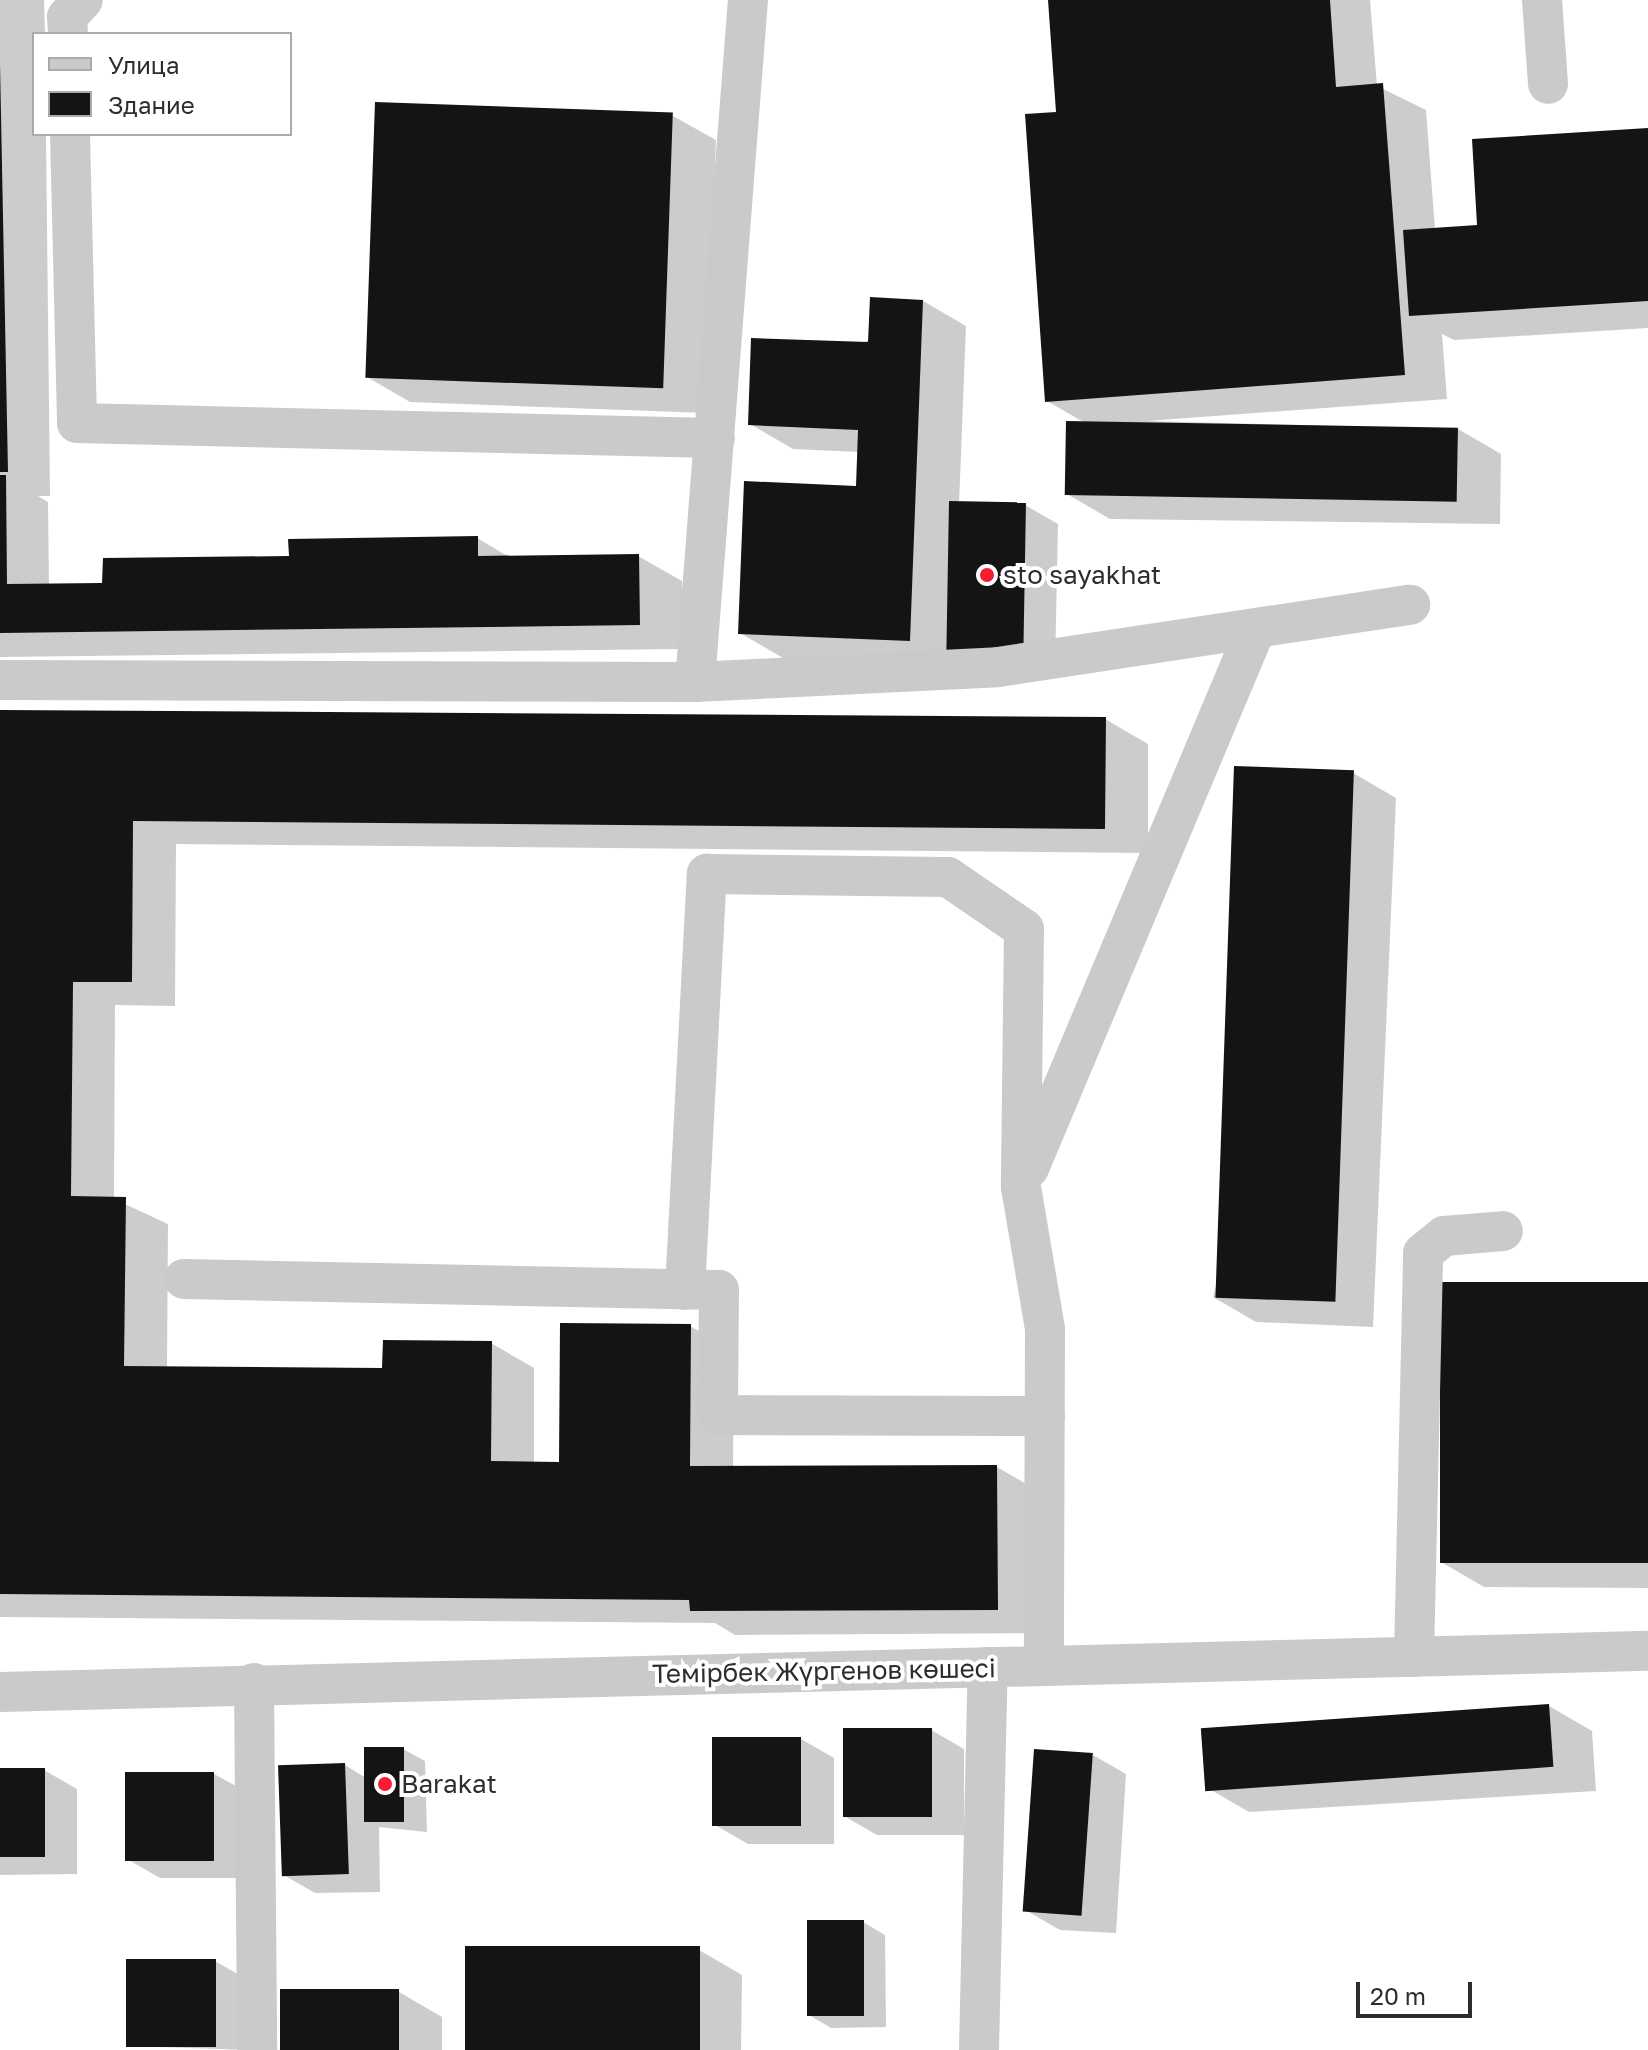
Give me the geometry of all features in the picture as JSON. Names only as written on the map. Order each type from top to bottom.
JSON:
[{"type":"street","points":[[68,32],[67,17],[83,0]]},
{"type":"street","points":[[695,682],[748,0]]},
{"type":"street","points":[[1542,0],[1548,84]]},
{"type":"street","points":[[70,136],[77,423],[715,438]]},
{"type":"street","points":[[0,680],[695,682],[998,667],[1254,633],[1410,605]]},
{"type":"street","points":[[1021,1187],[1254,633]]},
{"type":"street","points":[[685,1290],[707,874],[948,877],[1024,929],[1021,1187],[1045,1329],[1044,1666]]},
{"type":"street","points":[[1414,1657],[1423,1253],[1444,1236],[1503,1231]]},
{"type":"street","points":[[184,1279],[719,1290],[718,1415],[1045,1416]]},
{"type":"street","name":"Темірбек Жүргенов көшесі","points":[[0,1692],[254,1683],[1648,1651]]},
{"type":"street","points":[[979,2050],[988,1667]]},
{"type":"street","points":[[254,1683],[257,2050]]},
{"type":"building","points":[[1048,0],[1330,0],[1336,87],[1383,83],[1405,375],[1045,402],[1025,114],[1056,112]]},
{"type":"building","points":[[0,64],[8,472],[0,472]]},
{"type":"building","points":[[375,102],[673,112],[663,388],[365,378]]},
{"type":"building","points":[[1648,128],[1648,301],[1409,316],[1403,230],[1477,225],[1472,139]]},
{"type":"building","points":[[870,297],[923,300],[910,641],[738,634],[744,481],[856,486],[858,430],[748,425],[751,338],[868,342]]},
{"type":"building","points":[[1066,421],[1458,428],[1457,502],[1065,495]]},
{"type":"building","points":[[0,475],[6,475],[7,584],[102,583],[103,558],[289,556],[288,539],[478,536],[478,556],[639,554],[640,625],[0,633]]},
{"type":"building","points":[[949,501],[1026,502],[1023,651],[946,650]]},
{"type":"building","points":[[0,710],[1106,717],[1105,829],[133,821],[132,982],[73,982],[71,1196],[126,1197],[124,1366],[382,1368],[383,1340],[492,1341],[491,1461],[559,1462],[560,1323],[691,1324],[690,1466],[997,1465],[998,1610],[690,1611],[689,1600],[0,1594]]},
{"type":"building","points":[[1234,766],[1354,770],[1335,1302],[1215,1298]]},
{"type":"building","points":[[1440,1282],[1648,1282],[1648,1563],[1440,1563]]},
{"type":"building","points":[[1549,1704],[1553,1767],[1205,1791],[1201,1728]]},
{"type":"building","points":[[843,1728],[932,1728],[932,1817],[843,1817]]},
{"type":"building","points":[[712,1737],[801,1737],[801,1826],[712,1826]]},
{"type":"building","name":"Barakat","points":[[364,1747],[404,1747],[404,1822],[364,1822]]},
{"type":"building","points":[[1034,1749],[1093,1753],[1081,1916],[1023,1912]]},
{"type":"building","points":[[345,1763],[349,1874],[282,1876],[278,1765]]},
{"type":"building","points":[[0,1768],[45,1768],[45,1857],[0,1857]]},
{"type":"building","points":[[125,1772],[214,1772],[214,1861],[125,1861]]},
{"type":"building","points":[[807,1920],[864,1920],[864,2016],[807,2016]]},
{"type":"building","points":[[465,1946],[700,1946],[700,2050],[465,2050]]},
{"type":"building","points":[[126,1959],[216,1959],[216,2047],[126,2047]]},
{"type":"building","points":[[280,1989],[399,1989],[399,2050],[280,2050]]},
{"type":"place","name":"sto sayakhat","points":[[987,575]]},
{"type":"place","name":"Barakat","points":[[385,1784]]}]
